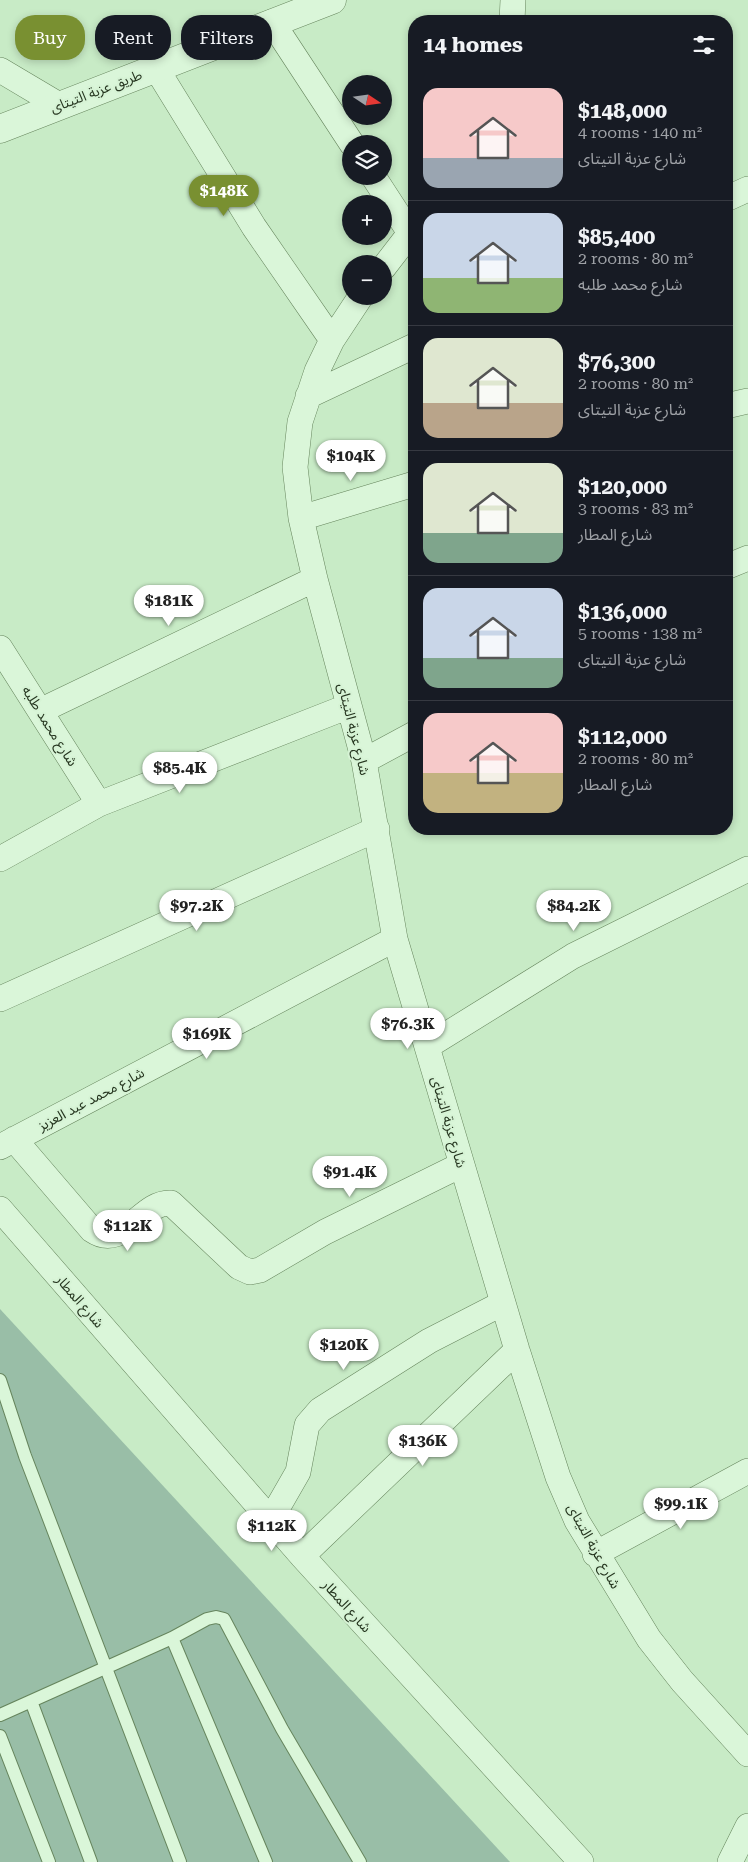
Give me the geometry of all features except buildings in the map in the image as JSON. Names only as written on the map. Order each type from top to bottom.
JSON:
[{"type":"street","points":[[512,15],[513,0]]},
{"type":"street","name":"طريق عزبة التيتاى","points":[[272,22],[317,2]]},
{"type":"street","points":[[272,22],[346,135]]},
{"type":"street","name":"طريق عزبة التيتاى","points":[[0,129],[181,58]]},
{"type":"street","points":[[156,68],[254,227],[332,340]]},
{"type":"street","points":[[0,70],[59,105]]},
{"type":"street","points":[[379,185],[408,225]]},
{"type":"street","points":[[733,196],[748,189]]},
{"type":"street","points":[[392,257],[408,236]]},
{"type":"street","name":"شارع عزبة التيتاى","points":[[355,305],[332,340],[308,396],[300,422],[295,467],[300,518],[364,761],[377,829],[394,939],[428,1046],[461,1165],[517,1350],[558,1477],[577,1521],[595,1554],[649,1639],[682,1681],[748,1754]]},
{"type":"street","points":[[308,396],[408,349]]},
{"type":"street","points":[[733,404],[748,401]]},
{"type":"street","points":[[300,518],[408,486]]},
{"type":"street","points":[[733,565],[748,558]]},
{"type":"street","points":[[40,711],[315,579]]},
{"type":"street","name":"شارع محمد طلبه","points":[[0,648],[99,804]]},
{"type":"street","points":[[0,859],[99,804],[348,706]]},
{"type":"street","points":[[364,761],[408,737]]},
{"type":"street","points":[[0,999],[377,829]]},
{"type":"street","points":[[428,1046],[572,956],[748,869]]},
{"type":"street","name":"شارع محمد عبد العزيز","points":[[7,1143],[394,939]]},
{"type":"street","points":[[7,1143],[99,1235],[116,1235],[149,1210],[158,1205],[172,1203],[238,1267],[250,1272],[260,1270],[325,1232],[461,1165]]},
{"type":"street","name":"شارع المطار","points":[[0,1209],[302,1556],[581,1862]]},
{"type":"street","points":[[271,1519],[298,1472],[307,1425],[320,1410],[429,1341],[503,1303]]},
{"type":"street","points":[[302,1556],[517,1350]]},
{"type":"street","points":[[595,1554],[748,1471]]},
{"type":"street","points":[[730,1862],[748,1826]]},
{"type":"lane","points":[[0,1380],[25,1456],[180,1862]]},
{"type":"lane","points":[[0,1715],[172,1638],[207,1619],[216,1617],[224,1619],[282,1729],[360,1862]]},
{"type":"lane","points":[[172,1638],[266,1862]]},
{"type":"lane","points":[[31,1701],[91,1862]]},
{"type":"lane","points":[[0,1736],[49,1862]]},
{"type":"green space","points":[[0,1309],[510,1862],[0,1862]]}]
